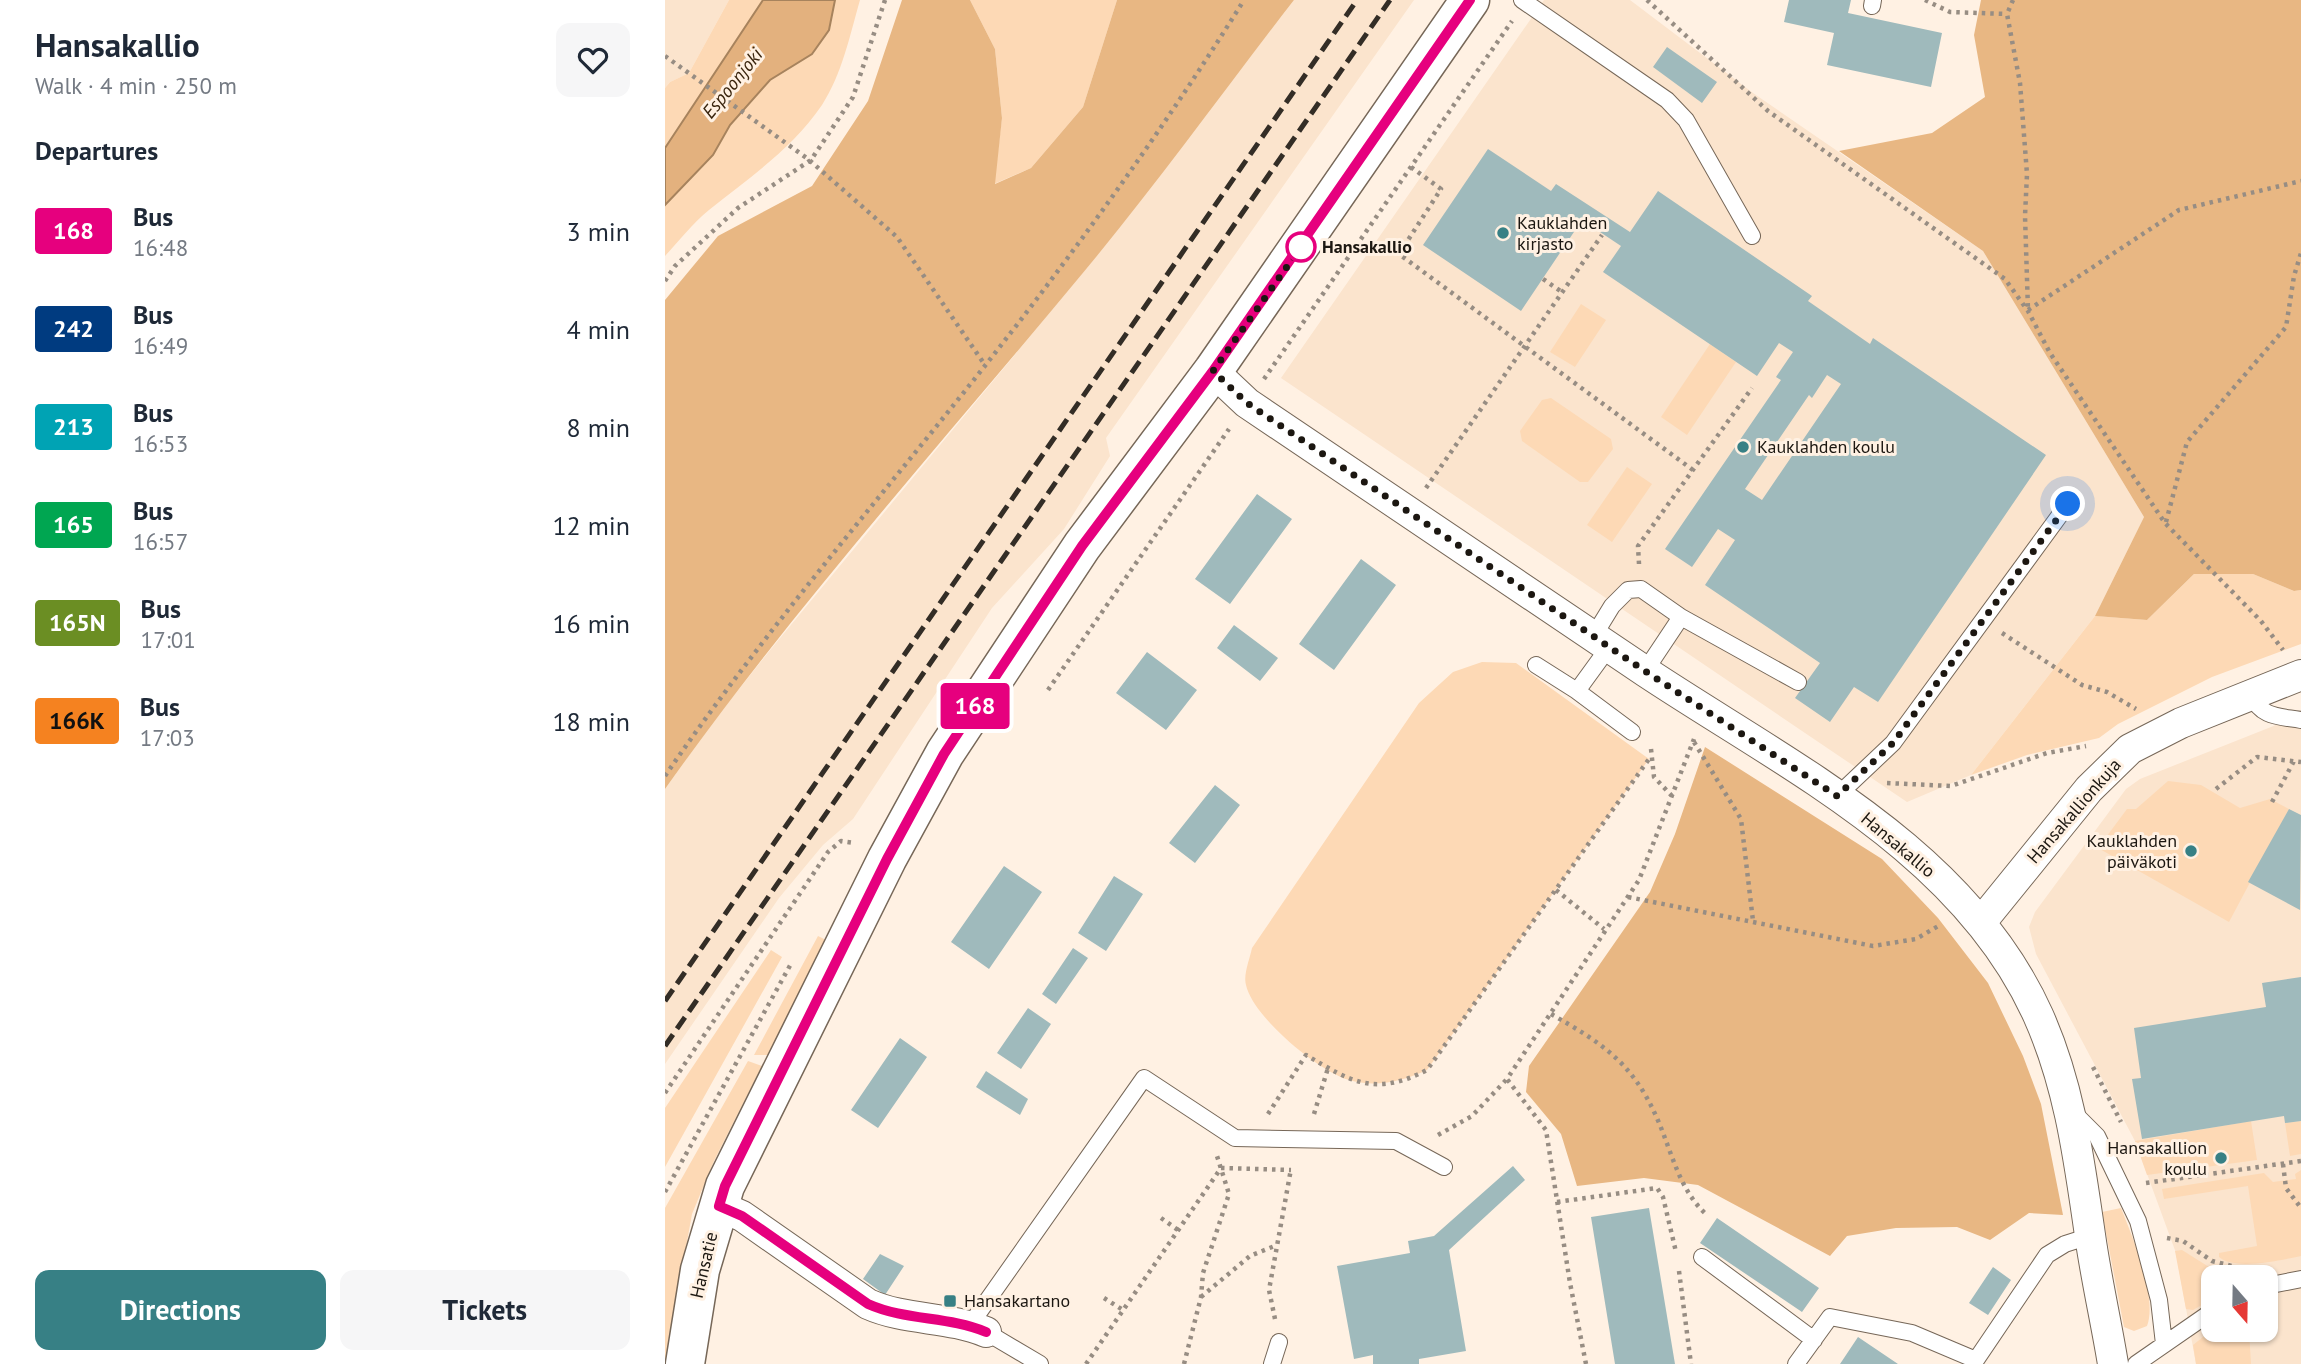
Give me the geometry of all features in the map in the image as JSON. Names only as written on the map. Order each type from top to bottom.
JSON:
[{"type":"main road","name":"Hansatie","points":[[685,1364],[700,1270],[719,1206],[752,1127],[887,859],[944,754],[1021,634],[1082,546],[1213,371],[1470,0]]},
{"type":"street","name":"Hansakallio","points":[[1213,371],[1247,403],[1601,642],[1837,796],[1924,865],[1982,921],[2015,970],[2039,1016],[2071,1111],[2113,1364]]},
{"type":"street","name":"Hansakallionkuja","points":[[1982,921],[2089,789],[2130,748],[2181,723],[2251,695],[2295,667]]},
{"type":"street","points":[[719,1206],[742,1216],[868,1304],[891,1314],[978,1329]]},
{"type":"lane","points":[[1523,1],[1667,100],[1686,120],[1752,236]]},
{"type":"lane","points":[[1837,796],[1893,743],[2068,504]]},
{"type":"lane","points":[[1577,691],[1601,642],[1612,606],[1628,590],[1641,589],[1681,617],[1798,682]]},
{"type":"lane","points":[[1645,671],[1681,617]]},
{"type":"lane","points":[[1537,665],[1577,691],[1632,733]]},
{"type":"lane","points":[[2251,695],[2257,708],[2266,715],[2301,720]]},
{"type":"lane","points":[[1040,1364],[978,1329],[1144,1078],[1235,1138],[1396,1141],[1444,1167]]},
{"type":"lane","points":[[2071,1111],[2097,1136],[2137,1221],[2159,1300],[2164,1344]]},
{"type":"lane","points":[[1796,1364],[1830,1317],[1912,1333],[1976,1360],[2047,1255],[2065,1244],[2090,1236]]},
{"type":"lane","points":[[1702,1257],[1814,1340]]},
{"type":"lane","points":[[2279,1283],[2301,1279]]},
{"type":"lane","points":[[2136,1364],[2201,1319]]},
{"type":"lane","points":[[1272,1364],[1279,1342]]},
{"type":"path","points":[[665,281],[675,266],[738,208],[811,160],[853,97],[885,0]]},
{"type":"path","points":[[665,776],[809,585],[985,365],[1127,179],[1244,0]]},
{"type":"path","points":[[1647,0],[1768,111],[2005,279],[2028,311],[2050,353],[2165,523],[2261,621],[2295,667]]},
{"type":"path","points":[[1925,0],[1951,12],[2007,14]]},
{"type":"path","points":[[2013,0],[2007,14],[2020,83],[2027,174],[2025,216],[2028,311]]},
{"type":"path","points":[[1048,690],[1523,1]]},
{"type":"path","points":[[665,56],[811,160],[897,237],[985,365]]},
{"type":"path","points":[[1411,167],[1441,189],[1399,254],[1693,470]]},
{"type":"path","points":[[2028,311],[2179,210],[2301,181]]},
{"type":"path","points":[[1425,489],[1602,236]]},
{"type":"path","points":[[2165,523],[2187,442],[2286,327],[2294,276],[2301,253]]},
{"type":"path","points":[[1543,279],[1562,292]]},
{"type":"path","points":[[1641,589],[1638,547],[1752,388]]},
{"type":"path","points":[[1984,621],[2074,681],[2107,692],[2142,712]]},
{"type":"path","points":[[1632,733],[1646,741],[1653,759],[1654,777],[1672,796]]},
{"type":"path","points":[[1412,1150],[1472,1116],[1507,1079],[1639,880],[1695,735]]},
{"type":"path","points":[[1693,742],[1741,818],[1753,921]]},
{"type":"path","points":[[1885,783],[1951,786],[2047,753],[2094,744],[2130,748]]},
{"type":"path","points":[[2216,789],[2257,757],[2301,762]]},
{"type":"path","points":[[1265,1140],[1267,1116],[1306,1055],[1348,1080],[1372,1084],[1410,1078],[1427,1070],[1649,759],[1653,759]]},
{"type":"path","points":[[2272,802],[2294,761]]},
{"type":"path","points":[[665,1093],[828,852],[842,841],[857,843],[851,855]]},
{"type":"path","points":[[1556,890],[1604,929]]},
{"type":"path","points":[[1627,897],[1873,946],[1916,939],[1949,919]]},
{"type":"path","points":[[665,1192],[798,952]]},
{"type":"path","points":[[1551,1014],[1598,1040],[1620,1059],[1655,1114],[1687,1193],[1707,1215]]},
{"type":"path","points":[[1279,1342],[1269,1290],[1291,1170],[1328,1068]]},
{"type":"path","points":[[1507,1079],[1546,1130],[1586,1364]]},
{"type":"path","points":[[1184,1364],[1201,1297],[1203,1273],[1229,1194],[1216,1151]]},
{"type":"path","points":[[2126,1196],[2146,1183],[2301,1161]]},
{"type":"path","points":[[2283,1164],[2286,1188],[2301,1208]]},
{"type":"path","points":[[1221,1168],[1291,1170]]},
{"type":"path","points":[[1086,1364],[1221,1168]]},
{"type":"path","points":[[1557,1202],[1657,1188],[1663,1197],[1678,1262],[1692,1364]]},
{"type":"path","points":[[1161,1218],[1178,1230]]},
{"type":"path","points":[[2167,1238],[2183,1241],[2212,1261],[2228,1265]]},
{"type":"path","points":[[1201,1297],[1250,1255],[1278,1245]]},
{"type":"path","points":[[1104,1298],[1123,1310]]},
{"type":"shaded area","points":[[665,0],[729,0],[689,73],[670,82],[665,88]]},
{"type":"shaded area","points":[[729,0],[763,0],[665,148],[665,88],[670,82],[689,73]]},
{"type":"shaded area","points":[[835,0],[860,0],[840,67],[822,105],[784,149],[703,215],[665,256],[665,205],[713,155],[730,125],[770,80],[813,54],[829,30]]},
{"type":"shaded area","points":[[902,0],[970,0],[995,49],[1002,118],[995,184],[1031,168],[1083,107],[1117,0],[1294,0],[1114,235],[765,655],[665,789],[665,300],[718,236],[812,186],[868,101]]},
{"type":"shaded area","points":[[970,0],[1117,0],[1083,107],[1031,168],[994,184],[1002,118],[995,49]]},
{"type":"shaded area","points":[[1294,0],[1414,0],[1106,438],[1110,456],[1064,529],[992,608],[853,819],[823,845],[779,898],[665,1064],[665,789],[715,719],[771,649],[1090,264]]},
{"type":"shaded area","name":"Kauklahden koulu","points":[[1544,0],[1630,0],[1753,93],[1983,251],[2144,517],[2095,616],[1971,775],[1907,802],[1281,378]]},
{"type":"shaded area","points":[[1981,0],[2301,0],[2301,590],[2294,591],[2253,574],[2194,574],[2147,620],[2095,616],[2144,517],[1983,251],[1839,151],[1932,133],[1985,97],[1974,35]]},
{"type":"shaded area","points":[[1581,304],[1606,320],[1575,367],[1550,352]]},
{"type":"shaded area","points":[[1710,344],[1736,362],[1687,435],[1661,417]]},
{"type":"shaded area","points":[[1551,398],[1611,439],[1613,449],[1588,482],[1580,482],[1522,441],[1520,431],[1542,400]]},
{"type":"shaded area","points":[[1627,467],[1652,484],[1612,542],[1587,525]]},
{"type":"shaded area","points":[[2194,574],[2253,574],[2294,591],[2301,590],[2301,644],[2212,677],[2118,724],[2099,738],[2027,755],[1971,775],[2095,616],[2147,620]]},
{"type":"shaded area","points":[[1482,662],[1516,663],[1649,759],[1427,1070],[1389,1082],[1349,1080],[1336,1075],[1305,1054],[1273,1027],[1261,1012],[1251,998],[1245,981],[1252,948],[1419,703],[1453,672]]},
{"type":"shaded area","points":[[2301,715],[2301,1364],[2196,1364],[2176,1253],[2135,1141],[2036,954],[2029,927],[2035,912],[2126,789],[2140,779]]},
{"type":"shaded area","points":[[1705,747],[1882,859],[1938,918],[1988,983],[2023,1056],[2041,1104],[2063,1215],[2029,1213],[1990,1240],[1957,1227],[1896,1228],[1847,1236],[1830,1256],[1698,1185],[1644,1178],[1577,1186],[1561,1134],[1526,1092],[1529,1066],[1650,892],[1675,834]]},
{"type":"shaded area","points":[[2168,781],[2201,785],[2240,808],[2270,799],[2289,809],[2229,922],[2098,848],[2127,809],[2136,809]]},
{"type":"shaded area","points":[[818,936],[826,940],[768,1055],[754,1055]]},
{"type":"shaded area","points":[[771,950],[782,957],[665,1167],[665,1108]]},
{"type":"shaded area","points":[[748,1061],[762,1066],[714,1161],[692,1214],[665,1364],[665,1208]]},
{"type":"shaded area","points":[[2251,1121],[2257,1160],[2147,1175],[2135,1141]]},
{"type":"shaded area","points":[[2301,1121],[2301,1154],[2290,1156],[2285,1123]]},
{"type":"shaded area","points":[[2301,1170],[2301,1256],[2270,1262],[2236,1263],[2219,1257],[2219,1253],[2257,1246],[2248,1186],[2164,1199],[2162,1189],[2264,1173],[2273,1182],[2296,1179],[2295,1174]]},
{"type":"shaded area","points":[[2121,1208],[2147,1283],[2149,1299],[2147,1326],[2134,1331],[2124,1327],[2102,1212]]},
{"type":"shaded area","points":[[2182,1250],[2206,1265],[2201,1265],[2201,1305],[2193,1310],[2186,1309],[2175,1251]]},
{"type":"shaded area","points":[[2201,1339],[2201,1342],[2250,1342],[2251,1364],[2196,1364],[2193,1345]]},
{"type":"water","name":"Espoonjoki","points":[[763,0],[835,0],[829,30],[812,54],[770,80],[730,125],[713,155],[665,205],[665,148]]},
{"type":"building","points":[[1789,0],[1851,0],[1848,13],[1942,33],[1931,87],[1827,65],[1834,33],[1784,22]]},
{"type":"building","points":[[1667,47],[1717,82],[1702,103],[1653,67]]},
{"type":"building","points":[[1488,149],[1551,191],[1556,184],[1630,232],[1658,191],[1812,296],[1808,301],[1870,344],[1873,338],[2046,455],[1878,702],[1854,687],[1830,722],[1795,698],[1820,663],[1705,585],[1735,540],[1718,529],[1692,567],[1665,549],[1781,380],[1776,377],[1793,352],[1779,343],[1757,376],[1603,272],[1621,246],[1582,220],[1521,311],[1423,245]],"holes":[[[1827,375],[1841,384],[1762,500],[1745,489],[1809,395],[1812,398]]]},
{"type":"building","points":[[1257,494],[1292,519],[1230,604],[1195,579]]},
{"type":"building","points":[[1361,559],[1396,585],[1334,670],[1299,644]]},
{"type":"building","points":[[1234,625],[1278,658],[1260,681],[1217,648]]},
{"type":"building","points":[[1147,652],[1197,690],[1166,730],[1116,693]]},
{"type":"building","points":[[1215,785],[1240,805],[1195,863],[1169,843]]},
{"type":"building","points":[[2289,809],[2301,815],[2300,910],[2248,882]]},
{"type":"building","points":[[1004,866],[1042,892],[989,969],[951,942]]},
{"type":"building","points":[[1114,876],[1143,894],[1106,951],[1078,933]]},
{"type":"building","points":[[1073,948],[1088,958],[1056,1004],[1042,994]]},
{"type":"building","points":[[2301,977],[2301,1121],[2285,1123],[2284,1116],[2142,1139],[2132,1079],[2141,1078],[2134,1028],[2266,1007],[2262,983]]},
{"type":"building","points":[[1028,1008],[1051,1024],[1021,1069],[997,1053]]},
{"type":"building","points":[[900,1038],[927,1057],[878,1128],[851,1110]]},
{"type":"building","points":[[986,1071],[1028,1099],[1020,1115],[976,1087]]},
{"type":"building","points":[[1513,1166],[1525,1180],[1449,1250],[1466,1351],[1419,1359],[1419,1364],[1373,1364],[1373,1355],[1354,1359],[1337,1266],[1410,1253],[1408,1241],[1434,1236]]},
{"type":"building","points":[[1649,1208],[1675,1364],[1615,1364],[1591,1217]]},
{"type":"building","points":[[1717,1218],[1819,1288],[1802,1312],[1700,1243]]},
{"type":"building","points":[[880,1254],[904,1266],[885,1295],[863,1279]]},
{"type":"building","points":[[1993,1267],[2011,1280],[1988,1315],[1969,1303]]},
{"type":"building","points":[[1858,1337],[1898,1364],[1840,1364]]},
{"type":"railway","points":[[665,1001],[1357,0]]},
{"type":"railway","points":[[665,1046],[1390,0]]},
{"type":"bus line","name":"168","points":[[986,1332],[970,1325],[891,1314],[868,1304],[742,1216],[719,1206],[725,1186],[887,859],[944,754],[1021,634],[1082,546],[1213,371],[1470,0]]},
{"type":"place","name":"Kauklahden kirjasto","points":[[1503,233]]},
{"type":"place","name":"Hansakallio","points":[[1301,247]]},
{"type":"place","name":"Kauklahden koulu","points":[[1743,447]]},
{"type":"place","name":"Kauklahden päiväkoti","points":[[2191,851]]},
{"type":"place","name":"Hansakallion koulu","points":[[2221,1158]]},
{"type":"place","name":"Hansakartano","points":[[950,1301]]},
{"type":"route","points":[[1301,247],[1213,371],[1247,403],[1645,671],[1837,796],[1893,743],[2068,504]]}]
